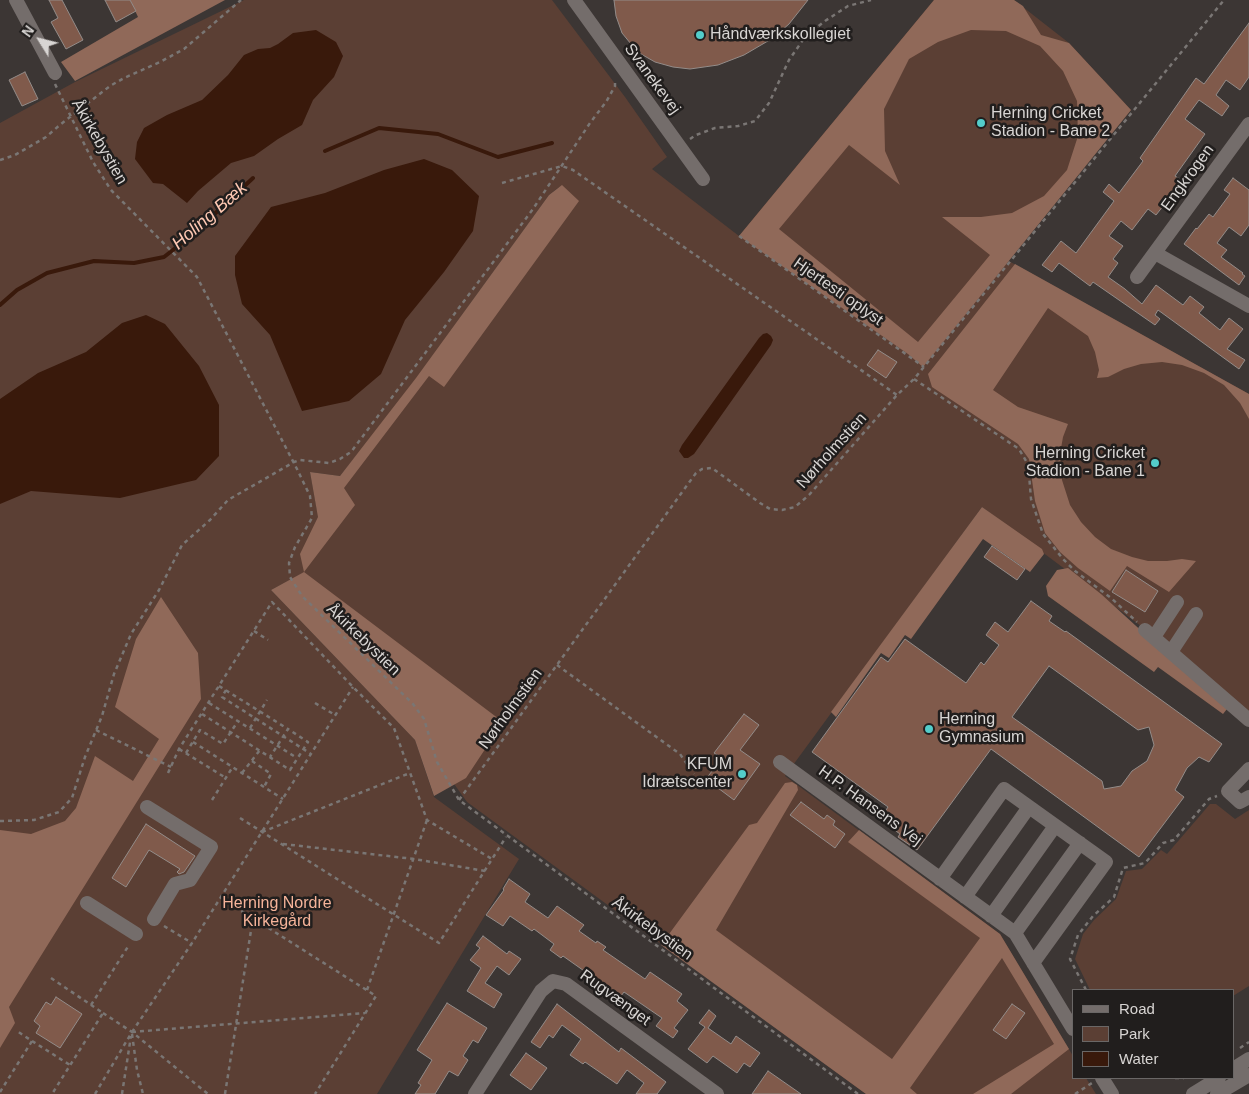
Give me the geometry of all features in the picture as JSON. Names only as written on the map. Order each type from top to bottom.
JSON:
[{"type":"street","points":[[16,0],[55,73]]},
{"type":"street","name":"Svanekevej","points":[[574,0],[702,179]]},
{"type":"street","name":"Engkrogen","points":[[1137,277],[1249,124]]},
{"type":"street","points":[[1155,254],[1249,306]]},
{"type":"street","points":[[1177,602],[1150,633],[1249,720]]},
{"type":"street","points":[[1171,652],[1196,614]]},
{"type":"street","name":"H.P. Hansens Vej","points":[[780,762],[1015,933],[1072,1027]]},
{"type":"street","points":[[1249,769],[1228,791],[1240,802],[1249,796]]},
{"type":"street","points":[[940,878],[1004,789],[1106,862],[1033,963]]},
{"type":"street","points":[[147,806],[211,846],[190,880],[175,884],[154,919]]},
{"type":"street","points":[[965,897],[1029,807]]},
{"type":"street","points":[[991,916],[1055,826]]},
{"type":"street","points":[[1015,933],[1080,843]]},
{"type":"street","points":[[87,903],[136,934]]},
{"type":"street","name":"Rugvænget","points":[[475,1094],[541,991],[552,981],[566,984],[717,1094]]},
{"type":"street","points":[[1234,1068],[1249,1059]]},
{"type":"street","points":[[1217,1094],[1249,1074]]},
{"type":"street","points":[[1101,1079],[1112,1094]]},
{"type":"street","points":[[1193,1094],[1217,1079]]},
{"type":"path","points":[[0,160],[16,155],[46,137],[110,86],[184,49],[241,0]]},
{"type":"path","points":[[679,147],[696,135],[715,128],[738,126],[755,121],[769,103],[789,60],[805,37],[848,6],[871,0]]},
{"type":"path","name":"Nørholmstien","points":[[459,800],[696,473],[702,469],[712,468],[770,509],[782,510],[795,506],[809,495],[897,395],[914,379],[1224,0]]},
{"type":"path","name":"Åkirkebystien","points":[[55,73],[52,79],[70,117],[93,162],[111,190],[180,257],[197,277],[310,496],[312,518],[295,547],[289,563],[290,577],[302,596],[412,704],[424,719],[437,762],[459,800],[858,1094]]},
{"type":"path","points":[[0,821],[34,820],[59,812],[72,798],[85,757],[102,716],[114,674],[131,634],[159,590],[182,545],[210,520],[228,500],[294,462],[300,460],[329,463],[351,452],[533,209],[615,86],[615,76]]},
{"type":"path","points":[[502,183],[562,166],[581,176],[897,395]]},
{"type":"path","name":"Hjertesti oplyst","points":[[739,236],[924,367]]},
{"type":"path","points":[[914,379],[1019,449],[1026,461],[1031,499],[1043,534],[1063,559],[1150,633]]},
{"type":"path","points":[[168,773],[180,750],[272,602],[353,688],[394,728],[427,820],[367,990]]},
{"type":"path","points":[[254,631],[268,640]]},
{"type":"path","points":[[557,665],[680,754],[694,774]]},
{"type":"path","points":[[202,714],[290,770],[304,749],[308,742],[219,686]]},
{"type":"path","points":[[95,1094],[132,1032],[221,898],[353,688]]},
{"type":"path","points":[[226,690],[222,697],[311,754]]},
{"type":"path","points":[[250,728],[267,700]]},
{"type":"path","points":[[209,703],[298,758]]},
{"type":"path","points":[[315,703],[335,715]]},
{"type":"path","points":[[186,753],[200,730],[223,744],[238,721]]},
{"type":"path","points":[[270,757],[288,729]]},
{"type":"path","points":[[96,730],[171,767]]},
{"type":"path","points":[[193,742],[283,799]]},
{"type":"path","points":[[180,750],[226,778]]},
{"type":"path","points":[[242,773],[260,750]]},
{"type":"path","points":[[252,761],[271,774],[264,786]]},
{"type":"path","points":[[212,800],[233,767]]},
{"type":"path","points":[[262,832],[410,773]]},
{"type":"path","points":[[1085,989],[1070,959],[1078,935],[1093,916],[1114,897],[1123,868],[1145,863],[1163,843],[1174,840],[1209,799],[1228,791]]},
{"type":"path","points":[[240,818],[440,943],[506,836]]},
{"type":"path","points":[[427,820],[492,860]]},
{"type":"path","points":[[282,844],[414,860],[485,871]]},
{"type":"path","points":[[221,898],[376,996],[315,1094]]},
{"type":"path","points":[[226,1094],[253,918]]},
{"type":"path","points":[[154,919],[192,943]]},
{"type":"path","points":[[91,1005],[136,934]]},
{"type":"path","points":[[51,978],[132,1032],[208,1094]]},
{"type":"path","points":[[52,1094],[103,1013]]},
{"type":"path","points":[[132,1032],[366,1013]]},
{"type":"path","points":[[17,1031],[70,1065]]},
{"type":"path","points":[[122,1094],[132,1032]]},
{"type":"path","points":[[132,1032],[143,1094]]},
{"type":"path","points":[[0,1092],[32,1041]]},
{"type":"path","points":[[1075,1094],[1098,1079]]},
{"type":"green space","name":"Herning Nordre Kirkegård","points":[[244,0],[552,0],[625,97],[667,157],[652,169],[739,236],[934,0],[1014,0],[1069,43],[1131,110],[1007,260],[1249,394],[1249,713],[1189,662],[982,507],[785,776],[1000,934],[1072,1054],[1072,1079],[1087,1079],[1096,1094],[866,1094],[467,802],[303,573],[271,590],[415,740],[434,797],[519,859],[377,1094],[0,1094],[0,123],[75,82]],"holes":[[[559,187],[446,337],[549,195]],[[359,452],[317,510],[310,472],[340,476]]]},
{"type":"green space","points":[[1210,804],[1216,804],[1235,819],[1249,810],[1249,986],[1234,995],[1234,989],[1090,989],[1075,959],[1083,934],[1094,920],[1116,899],[1126,871],[1142,869],[1161,850],[1167,854]]},
{"type":"shaded area","points":[[130,0],[225,0],[75,81],[61,62],[138,17]]},
{"type":"shaded area","points":[[934,0],[1014,0],[1023,6],[1041,35],[1069,43],[1131,110],[923,367],[908,354],[739,236]],"holes":[[[971,30],[1006,31],[1040,46],[1063,71],[1077,101],[1078,136],[1067,170],[1044,196],[1012,213],[981,217],[942,217],[990,255],[918,342],[779,229],[849,145],[900,185],[885,151],[884,109],[909,59],[938,42]]]},
{"type":"shaded area","points":[[562,185],[579,201],[444,387],[429,376],[344,488],[355,505],[304,572],[300,554],[318,517],[310,472],[340,476],[416,378],[549,195]]},
{"type":"shaded area","points":[[1015,264],[1249,394],[1249,419],[1240,403],[1224,385],[1204,373],[1182,365],[1162,362],[1141,364],[1124,369],[1108,377],[1097,378],[1099,370],[1095,352],[1088,336],[1048,308],[993,390],[1018,407],[1068,424],[1060,454],[1062,480],[1070,505],[1081,522],[1095,537],[1111,549],[1148,561],[1182,559],[1196,561],[1169,592],[1127,566],[1110,591],[1078,568],[1060,552],[1045,533],[1035,501],[1029,459],[1018,444],[932,387],[928,374]]},
{"type":"shaded area","points":[[982,507],[1042,549],[1044,554],[1030,572],[983,539],[911,639],[905,635],[889,658],[881,653],[836,717],[831,712]]},
{"type":"shaded area","points":[[1068,568],[1101,594],[1227,709],[1223,714],[1158,667],[1154,672],[1048,596],[1046,586],[1057,570]]},
{"type":"shaded area","points":[[304,572],[503,722],[466,778],[434,796],[415,740],[271,590]]},
{"type":"shaded area","points":[[161,597],[198,653],[201,699],[9,1007],[15,1023],[0,1048],[0,830],[31,834],[65,821],[76,808],[95,756],[133,781],[159,739],[115,707],[136,639]]},
{"type":"shaded area","points":[[792,782],[797,785],[798,790],[716,930],[892,1059],[980,938],[848,842],[859,830],[1000,934],[1069,1049],[1011,1094],[973,1094],[1054,1044],[1002,958],[910,1088],[917,1094],[866,1094],[661,945],[749,825],[757,823],[785,783]]},
{"type":"water","points":[[316,30],[336,42],[343,56],[334,77],[313,100],[302,125],[254,156],[231,163],[187,203],[163,184],[153,183],[135,159],[137,142],[144,128],[167,115],[202,100],[228,75],[244,55],[258,49],[270,48],[293,33]]},
{"type":"water","points":[[424,159],[452,170],[479,196],[473,231],[444,272],[405,320],[381,374],[349,401],[302,411],[270,335],[242,304],[235,275],[235,256],[271,207],[325,193],[384,170]]},
{"type":"water","points":[[146,315],[165,324],[199,366],[219,405],[219,456],[196,480],[120,498],[31,491],[0,504],[0,399],[38,373],[86,352],[122,323]]},
{"type":"water","points":[[767,333],[773,340],[771,345],[694,454],[684,458],[679,451],[682,445],[759,338]]},
{"type":"building","points":[[49,0],[62,0],[83,40],[66,49],[51,22],[58,18]]},
{"type":"building","points":[[105,0],[130,0],[136,11],[116,22]]},
{"type":"building","name":"Håndværkskollegiet","points":[[614,0],[808,0],[789,24],[773,38],[744,55],[718,65],[690,69],[655,62],[641,54],[622,33],[616,16]]},
{"type":"building","points":[[1249,23],[1249,77],[1240,90],[1226,80],[1216,95],[1229,106],[1222,116],[1199,100],[1185,119],[1205,134],[1175,176],[1183,181],[1156,215],[1148,209],[1132,230],[1121,221],[1109,236],[1123,246],[1113,259],[1118,263],[1108,277],[1142,304],[1156,285],[1183,305],[1190,296],[1204,307],[1199,313],[1220,330],[1229,318],[1243,329],[1227,349],[1245,360],[1239,369],[1158,310],[1155,315],[1160,319],[1155,325],[1093,282],[1090,286],[1059,263],[1052,272],[1042,265],[1061,241],[1076,253],[1114,201],[1103,192],[1109,184],[1119,193],[1143,161],[1140,158],[1196,78],[1204,84]]},
{"type":"building","points":[[25,72],[38,99],[22,106],[9,80]]},
{"type":"building","points":[[1233,178],[1249,190],[1249,225],[1241,236],[1229,227],[1217,243],[1227,250],[1221,257],[1245,276],[1239,285],[1184,244],[1209,214],[1213,217],[1230,194],[1224,190]]},
{"type":"building","points":[[878,350],[897,362],[886,378],[867,365]]},
{"type":"building","points":[[992,546],[1025,569],[1017,580],[984,557]]},
{"type":"building","points":[[1126,570],[1158,591],[1145,612],[1112,592]]},
{"type":"building","name":"Herning Gymnasium","points":[[1031,601],[1052,616],[1049,621],[1066,631],[1222,744],[1209,762],[1199,757],[1187,768],[1175,790],[1184,797],[1139,857],[991,749],[917,850],[898,837],[900,834],[880,819],[888,807],[812,752],[881,657],[888,662],[905,639],[966,683],[981,662],[984,665],[999,645],[986,635],[995,622],[1008,632]],"holes":[[[1049,666],[1138,730],[1149,727],[1154,745],[1147,761],[1132,771],[1121,786],[1104,789],[1102,781],[1012,717]]]},
{"type":"building","points":[[744,714],[759,725],[740,750],[760,764],[734,800],[706,779],[722,758],[714,753]]},
{"type":"building","points":[[801,802],[824,819],[827,815],[835,821],[833,825],[845,834],[835,848],[790,815]]},
{"type":"building","points":[[146,824],[195,856],[184,872],[179,874],[177,872],[180,869],[149,850],[126,887],[112,878]]},
{"type":"building","points":[[509,879],[530,894],[525,902],[548,918],[557,906],[584,925],[579,931],[596,943],[597,941],[606,947],[603,950],[645,979],[650,972],[682,994],[677,1001],[688,1010],[674,1028],[678,1031],[673,1038],[656,1026],[662,1018],[624,992],[618,1000],[585,976],[587,973],[563,956],[561,958],[550,950],[554,944],[534,929],[532,931],[510,916],[503,926],[486,915],[504,890]]},
{"type":"building","points":[[483,936],[507,954],[509,951],[521,959],[509,975],[497,966],[485,983],[502,994],[494,1008],[467,991],[481,968],[470,960],[480,948],[476,945]]},
{"type":"building","points":[[56,997],[82,1014],[60,1048],[36,1033],[40,1026],[34,1021],[46,1002],[51,1005]]},
{"type":"building","points":[[447,1003],[487,1028],[478,1043],[473,1040],[463,1056],[468,1060],[458,1076],[449,1071],[435,1094],[415,1094],[421,1085],[418,1083],[432,1060],[417,1050]]},
{"type":"building","points":[[557,1004],[619,1052],[621,1048],[666,1082],[657,1094],[636,1094],[644,1083],[627,1070],[617,1084],[585,1062],[583,1064],[570,1055],[581,1039],[562,1025],[553,1038],[549,1035],[540,1048],[531,1042]]},
{"type":"building","points":[[1012,1004],[1025,1013],[1006,1039],[993,1030]]},
{"type":"building","points":[[709,1010],[716,1016],[708,1028],[731,1044],[736,1036],[760,1053],[750,1067],[744,1063],[737,1073],[713,1056],[707,1063],[688,1049],[705,1027],[699,1023]]},
{"type":"building","points":[[526,1053],[547,1068],[531,1090],[510,1075]]},
{"type":"building","points":[[768,1071],[801,1094],[752,1094]]},
{"type":"waterway","name":"Holing Bæk","points":[[325,151],[379,128],[438,134],[498,157],[552,143]]},
{"type":"waterway","name":"Holing Bæk","points":[[0,305],[17,290],[47,273],[94,261],[134,263],[164,257],[192,235],[253,178]]},
{"type":"place","name":"Håndværkskollegiet","points":[[700,35]]},
{"type":"place","name":"Herning Cricket Stadion - Bane 2","points":[[981,123]]},
{"type":"place","name":"Herning Cricket Stadion - Bane 1","points":[[1155,463]]},
{"type":"place","name":"Herning Gymnasium","points":[[929,729]]},
{"type":"place","name":"KFUM Idrætscenter","points":[[742,774]]}]
